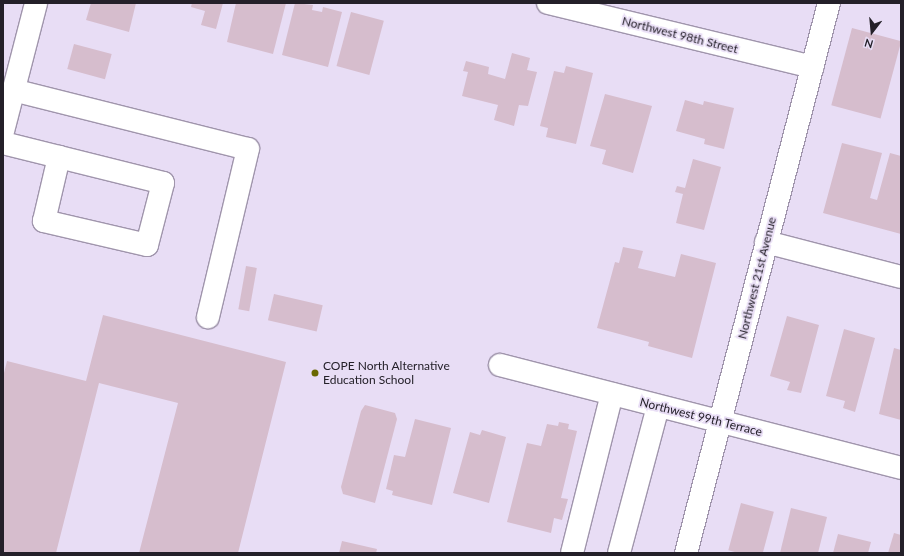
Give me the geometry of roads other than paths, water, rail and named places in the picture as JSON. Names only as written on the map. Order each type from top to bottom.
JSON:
[{"type":"street","points":[[3,130],[36,3]]},
{"type":"street","name":"Northwest 98th Street","points":[[548,3],[812,67]]},
{"type":"street","name":"Northwest 21st Avenue","points":[[686,553],[829,3]]},
{"type":"street","points":[[13,90],[248,149],[208,317]]},
{"type":"street","points":[[3,143],[59,157],[163,184],[147,245],[44,221],[59,157]]},
{"type":"street","points":[[766,242],[901,277]]},
{"type":"street","name":"Northwest 99th Terrace","points":[[500,365],[901,468]]},
{"type":"street","points":[[572,553],[612,394]]},
{"type":"street","points":[[619,553],[658,406]]},
{"type":"place","name":"COPE North Alternative Education School","points":[[315,373]]}]
